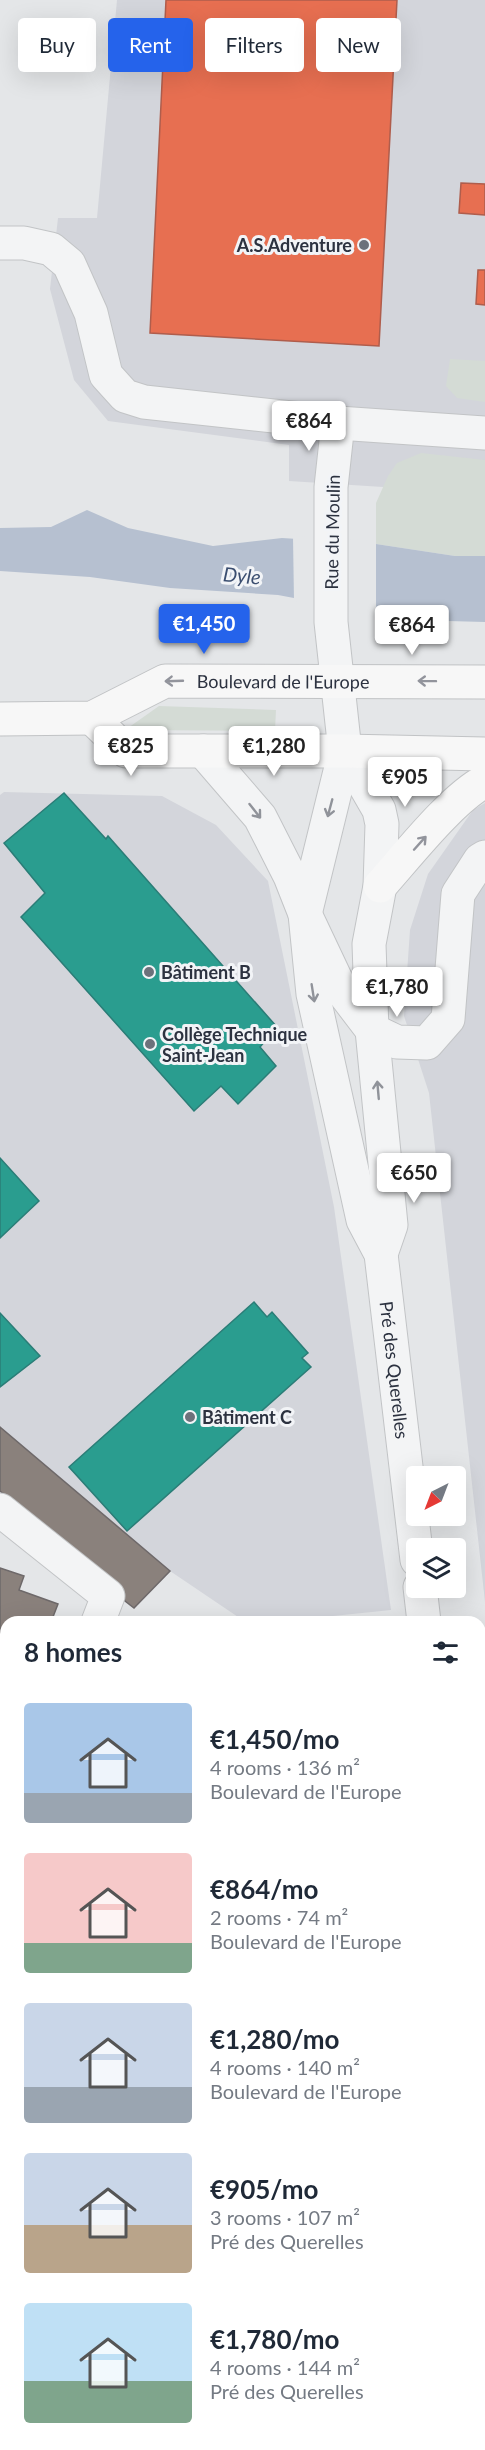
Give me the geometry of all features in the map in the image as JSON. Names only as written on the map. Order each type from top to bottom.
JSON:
[{"type":"main road","name":"Boulevard de l'Europe","points":[[0,719],[92,718],[165,681],[485,682]]},
{"type":"main road","points":[[92,718],[126,751],[345,751],[485,754]]},
{"type":"main road","points":[[380,886],[444,815],[477,785],[485,781]]},
{"type":"street","points":[[0,243],[24,243],[51,249],[69,264],[91,313],[106,375],[125,396],[144,402],[338,423],[485,433]]},
{"type":"street","name":"Rue du Moulin","points":[[338,423],[331,487],[331,624],[338,680]]},
{"type":"street","name":"Pré des Querelles","points":[[338,680],[345,751],[304,914],[313,994],[363,1220],[381,1254],[414,1538]]},
{"type":"street","points":[[203,751],[260,817],[290,876],[304,914],[340,988],[372,1030],[397,1042],[427,1043],[448,1019],[459,894],[480,860],[485,857]]},
{"type":"street","name":"Pré des Querelles","points":[[345,751],[379,810],[382,824],[380,886],[369,944],[372,1030],[391,1225],[381,1254]]},
{"type":"street","points":[[0,1510],[108,1596],[100,1616]]},
{"type":"street","points":[[421,1598],[423,1616]]},
{"type":"shaded area","points":[[117,0],[485,0],[485,512],[383,487],[289,481],[289,445],[108,421],[74,380],[50,289],[58,218],[97,218],[110,72],[193,72],[193,18],[115,18]]},
{"type":"shaded area","points":[[450,359],[485,361],[485,402],[457,398],[446,386]]},
{"type":"shaded area","points":[[421,453],[485,460],[485,556],[455,556],[376,544],[376,503],[388,476],[397,463]]},
{"type":"shaded area","points":[[159,706],[276,710],[275,731],[125,730]]},
{"type":"shaded area","name":"Collège Technique Saint-Jean","points":[[4,792],[162,796],[216,825],[268,881],[334,1207],[391,1610],[333,1616],[237,1616],[170,1571],[0,1427],[0,795]]},
{"type":"shaded area","points":[[485,803],[485,1602],[429,1093],[404,1016],[410,930],[428,874],[473,810]]},
{"type":"water","name":"Dyle","points":[[87,510],[128,528],[213,546],[282,538],[376,544],[455,556],[485,556],[485,622],[411,620],[278,595],[170,588],[90,577],[0,571],[0,528],[51,527]]},
{"type":"pier","points":[[293,536],[376,541],[376,616],[294,601]]},
{"type":"building: Shops","points":[[166,0],[397,0],[396,18],[316,18],[316,72],[393,72],[379,346],[150,333],[163,72],[193,72],[193,18],[165,18]]},
{"type":"building: Shops","points":[[461,183],[485,184],[485,215],[459,213]]},
{"type":"building: Shops","points":[[478,270],[485,270],[485,305],[476,304]]},
{"type":"building: Schools","name":"Bâtiment B","points":[[64,793],[106,839],[108,836],[277,1027],[260,1047],[276,1066],[238,1104],[221,1086],[194,1111],[21,917],[45,893],[4,843]]},
{"type":"building: Schools","points":[[0,1158],[39,1201],[0,1238]]},
{"type":"building: Schools","name":"Bâtiment C","points":[[254,1302],[267,1317],[272,1312],[308,1353],[302,1358],[311,1367],[127,1531],[69,1467]]},
{"type":"building: Schools","points":[[0,1313],[40,1356],[0,1387]]},
{"type":"building: Industry","points":[[0,1427],[170,1571],[134,1608],[20,1519],[25,1511],[0,1491]]},
{"type":"building: Industry","points":[[0,1568],[24,1576],[19,1590],[58,1604],[53,1616],[0,1616]]},
{"type":"place","name":"A.S.Adventure","points":[[364,245]]},
{"type":"place","name":"Bâtiment B","points":[[149,972]]},
{"type":"place","name":"Collège Technique Saint-Jean","points":[[150,1044]]},
{"type":"place","name":"Bâtiment C","points":[[190,1417]]}]
